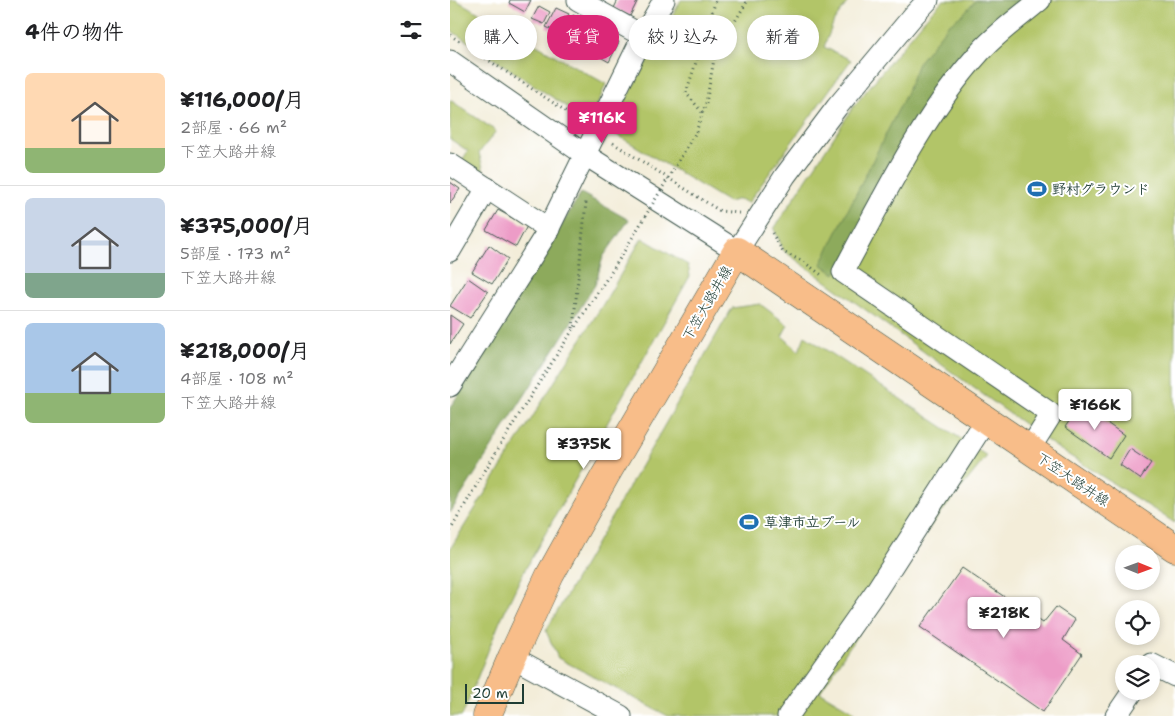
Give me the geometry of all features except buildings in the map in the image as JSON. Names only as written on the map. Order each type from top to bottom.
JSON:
[{"type":"main road","name":"下笠大路井線","points":[[487,716],[512,657],[559,558],[737,251],[1175,548]]},
{"type":"street","points":[[578,0],[629,29]]},
{"type":"street","points":[[655,15],[664,0]]},
{"type":"street","points":[[450,61],[584,154],[737,251],[785,176],[837,107],[928,0]]},
{"type":"street","points":[[1029,450],[1052,415],[1050,413],[843,272],[891,183],[927,123],[958,78],[981,50],[1040,0]]},
{"type":"street","points":[[450,386],[549,229],[630,60]]},
{"type":"street","points":[[450,164],[549,229]]},
{"type":"street","points":[[450,251],[487,188]]},
{"type":"street","points":[[788,716],[876,591],[986,420]]},
{"type":"street","points":[[512,657],[621,716]]},
{"type":"street","points":[[1160,668],[1175,676]]},
{"type":"street","points":[[1116,716],[1126,700]]},
{"type":"path","points":[[702,112],[686,93],[716,0]]},
{"type":"path","points":[[450,531],[573,329],[614,268],[696,132],[706,103],[715,54],[748,0]]},
{"type":"path","points":[[573,329],[586,194]]},
{"type":"green space","points":[[450,0],[456,0],[483,15],[465,15],[465,40],[450,30]]},
{"type":"green space","points":[[681,0],[849,0],[834,21],[824,47],[851,60],[748,203],[740,199],[728,202],[609,130],[648,60],[737,60],[737,15],[673,15]]},
{"type":"green space","name":"野村グラウンド","points":[[943,0],[1175,0],[1175,523],[1053,445],[784,251],[774,229],[854,106],[925,19]]},
{"type":"green space","points":[[976,0],[1033,0],[966,59],[835,274],[821,264],[906,94],[918,63],[948,25],[962,15]]},
{"type":"green space","points":[[537,45],[547,51],[547,60],[563,60],[606,84],[590,122],[496,60],[537,60]]},
{"type":"green space","points":[[450,100],[496,131],[479,153],[484,172],[480,175],[459,165],[468,151],[450,139]]},
{"type":"green space","points":[[581,193],[629,220],[603,257],[595,285],[450,513],[450,408]]},
{"type":"green space","points":[[642,238],[688,265],[690,276],[522,575],[500,621],[462,716],[450,716],[450,549],[605,301]]},
{"type":"green space","name":"草津市立プール","points":[[760,304],[788,325],[782,336],[799,351],[805,336],[987,456],[920,539],[820,692],[854,712],[851,716],[668,716],[558,658],[546,631],[732,308]]},
{"type":"place","name":"野村グラウンド","points":[[1037,189]]},
{"type":"place","name":"草津市立プール","points":[[749,522]]}]
